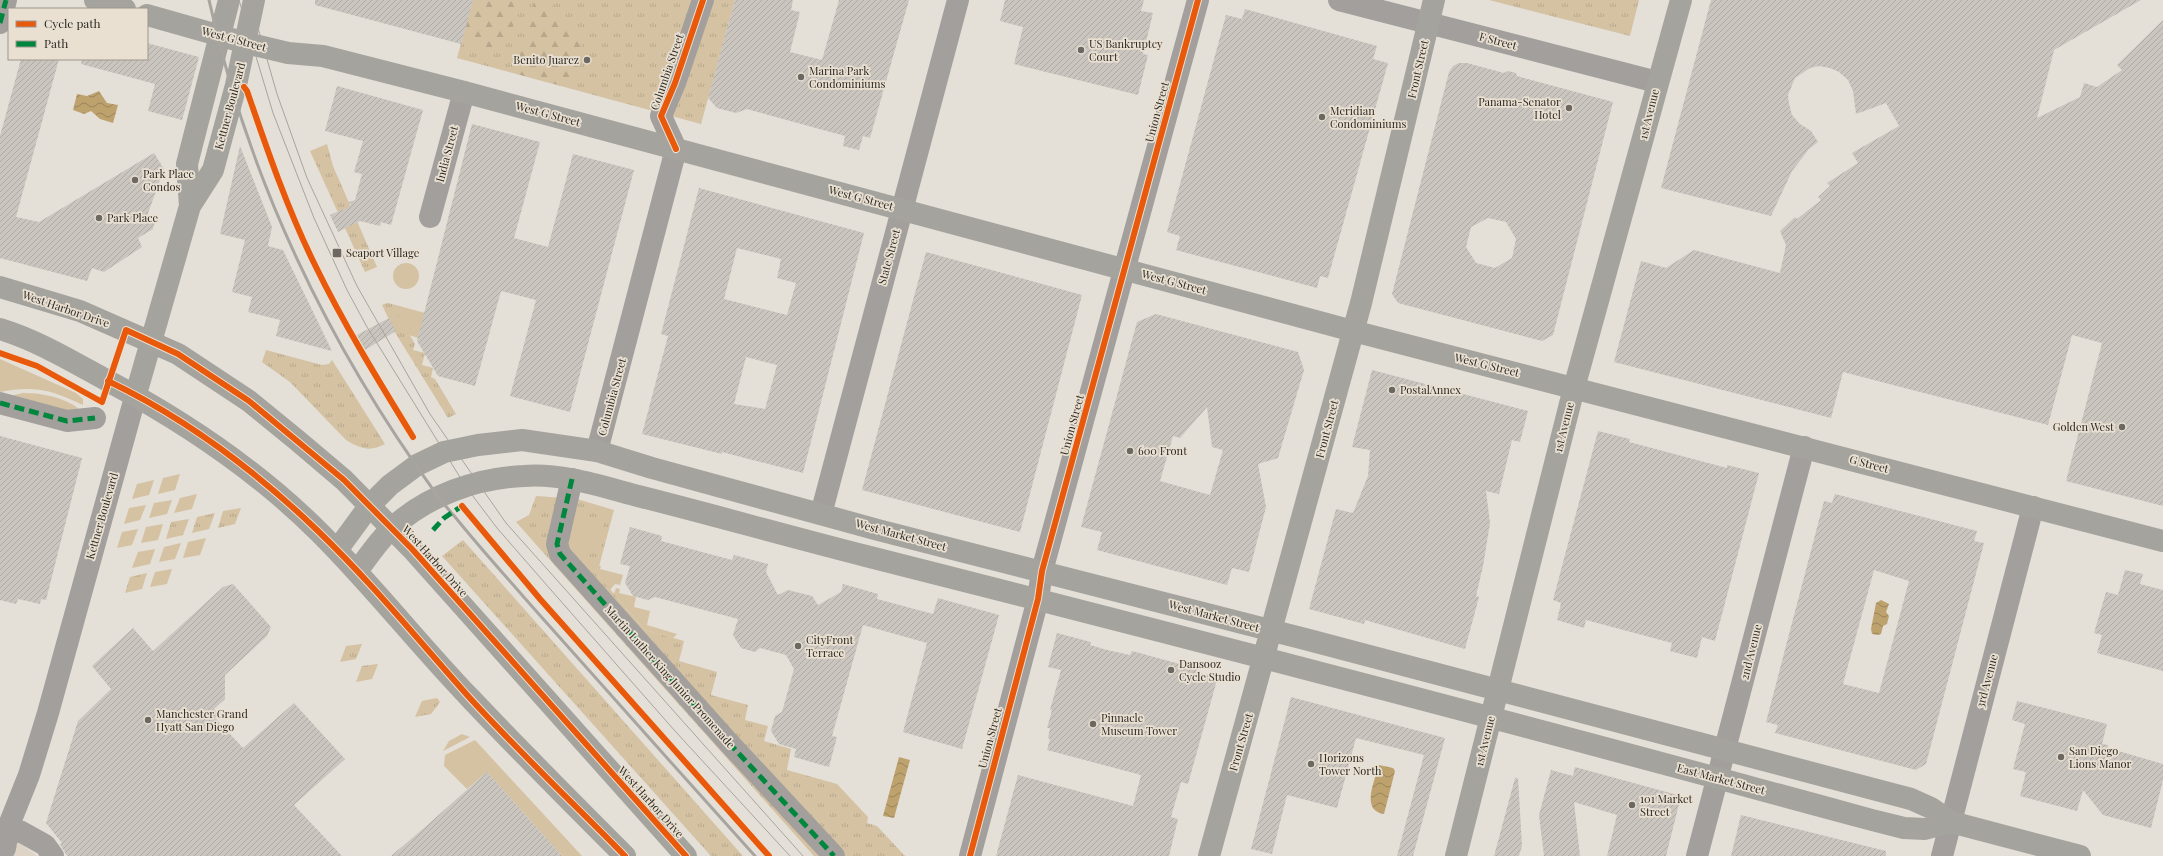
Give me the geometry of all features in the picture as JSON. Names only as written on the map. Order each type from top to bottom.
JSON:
[{"type":"main road","points":[[95,0],[122,8]]},
{"type":"main road","name":"Kettner Boulevard","points":[[190,206],[187,164],[229,0]]},
{"type":"main road","name":"Kettner Boulevard","points":[[136,394],[190,206],[213,170],[246,43],[254,0]]},
{"type":"main road","name":"Front Street","points":[[1209,856],[1272,631],[1353,331],[1434,0]]},
{"type":"main road","name":"1st Avenue","points":[[1456,856],[1574,388],[1620,226],[1657,82],[1681,0]]},
{"type":"main road","name":"West G Street","points":[[148,15],[220,37],[288,53],[322,56],[464,92],[1353,331],[1574,388]]},
{"type":"main road","name":"West Harbor Drive","points":[[0,287],[80,311],[178,354],[249,401],[327,465],[370,505],[392,528],[686,856]]},
{"type":"main road","points":[[0,329],[66,357],[136,394],[229,456],[303,517],[357,571],[470,698],[625,856]]},
{"type":"main road","name":"G Street","points":[[1574,388],[2163,541]]},
{"type":"main road","name":"West Market Street","points":[[337,550],[370,505],[390,485],[416,465],[453,450],[522,440],[598,451],[655,469],[821,514],[1499,690]]},
{"type":"main road","points":[[357,571],[392,528],[438,497],[477,483],[528,475],[572,479],[1491,718]]},
{"type":"main road","points":[[728,519],[738,513],[752,510],[787,518],[821,514]]},
{"type":"main road","points":[[797,538],[809,530],[826,527],[845,530],[860,524]]},
{"type":"main road","points":[[1499,690],[1911,799],[1931,808],[1950,822],[2080,856]]},
{"type":"main road","name":"East Market Street","points":[[1491,718],[1904,828],[1925,829],[1950,822]]},
{"type":"main road","points":[[1565,738],[1572,731],[1578,728],[1612,730],[1616,728],[1620,722]]},
{"type":"street","points":[[0,23],[6,0]]},
{"type":"street","name":"Columbia Street","points":[[598,451],[676,149],[661,116],[675,82],[703,0]]},
{"type":"street","name":"State Street","points":[[821,514],[958,0]]},
{"type":"street","name":"Union Street","points":[[970,856],[1038,599],[1042,571],[1198,0]]},
{"type":"street","name":"F Street","points":[[1339,0],[1657,82]]},
{"type":"street","name":"India Street","points":[[430,217],[464,92]]},
{"type":"street","name":"Kettner Boulevard","points":[[1,856],[5,848],[4,827],[29,776],[48,713],[136,394]]},
{"type":"street","points":[[0,403],[67,421],[95,418]]},
{"type":"street","name":"2nd Avenue","points":[[1697,856],[1804,447]]},
{"type":"street","name":"Martin Luther King Junior Promenade","points":[[572,479],[557,544],[560,554],[729,743],[834,856]]},
{"type":"street","name":"3rd Avenue","points":[[1942,856],[2033,507]]},
{"type":"street","points":[[4,827],[45,845],[53,856]]},
{"type":"shaded area","points":[[0,828],[37,856],[0,856]]},
{"type":"green space","points":[[473,0],[735,0],[701,124],[457,58]]},
{"type":"green space","points":[[473,0],[520,0],[509,42],[488,58],[487,51],[463,37]]},
{"type":"green space","points":[[535,0],[549,0],[562,17],[574,28],[581,42],[581,52],[576,72],[571,80],[562,86],[510,72],[519,58]]},
{"type":"green space","points":[[1489,0],[1639,0],[1630,36]]},
{"type":"green space","points":[[327,144],[333,166],[377,267],[365,272],[310,151]]},
{"type":"green space","points":[[406,263],[415,267],[419,276],[415,285],[406,289],[397,285],[393,276],[397,267]]},
{"type":"green space","points":[[387,303],[392,304],[415,344],[413,350],[425,353],[422,365],[433,368],[431,377],[435,379],[456,414],[448,418],[396,334],[382,305]]},
{"type":"green space","points":[[392,304],[425,313],[418,338],[409,335]]},
{"type":"green space","points":[[266,350],[322,365],[329,364],[332,360],[385,444],[370,449],[356,446],[346,440],[290,382],[262,362]]},
{"type":"green space","points":[[0,359],[76,393],[83,399],[83,405],[52,392],[43,390],[23,389],[0,392]]},
{"type":"green space","points":[[23,393],[52,396],[67,401],[79,409],[68,414],[5,397]]},
{"type":"green space","points":[[180,474],[175,490],[158,494],[163,478]]},
{"type":"green space","points":[[154,480],[149,495],[132,499],[137,484]]},
{"type":"green space","points":[[197,494],[192,509],[174,513],[180,498]]},
{"type":"green space","points":[[536,496],[577,499],[614,510],[597,574],[645,630],[684,641],[679,661],[717,672],[711,695],[748,705],[745,720],[768,726],[764,741],[791,749],[787,770],[837,784],[868,817],[867,823],[877,826],[905,856],[814,856],[516,522],[529,515]]},
{"type":"green space","points":[[172,500],[167,514],[149,518],[154,503]]},
{"type":"green space","points":[[146,505],[140,520],[124,524],[129,508]]},
{"type":"green space","points":[[241,508],[235,524],[218,528],[223,511]]},
{"type":"green space","points":[[215,513],[209,529],[192,533],[197,517]]},
{"type":"green space","points":[[571,513],[604,521],[596,554],[563,545]]},
{"type":"green space","points":[[189,519],[183,535],[166,539],[171,522]]},
{"type":"green space","points":[[163,524],[158,540],[141,543],[146,527]]},
{"type":"green space","points":[[138,529],[132,545],[117,548],[122,532]]},
{"type":"green space","points":[[206,538],[200,555],[183,558],[188,542]]},
{"type":"green space","points":[[463,540],[743,856],[711,856],[442,556]]},
{"type":"green space","points":[[181,543],[175,559],[159,562],[164,547]]},
{"type":"green space","points":[[155,549],[150,564],[132,568],[138,552]]},
{"type":"green space","points":[[588,563],[601,566],[600,569],[623,575],[620,585],[615,584],[610,590]]},
{"type":"green space","points":[[172,569],[167,584],[150,587],[155,572]]},
{"type":"green space","points":[[147,573],[142,589],[125,593],[130,577]]},
{"type":"green space","points":[[616,588],[620,589],[619,593],[636,597],[634,607],[650,611],[647,625],[677,634],[673,638],[645,630],[614,594]]},
{"type":"green space","points":[[362,644],[356,659],[340,662],[346,646]]},
{"type":"green space","points":[[378,664],[372,679],[356,682],[362,666]]},
{"type":"green space","points":[[437,698],[440,702],[431,714],[415,717],[422,701]]},
{"type":"green space","points":[[462,734],[470,737],[443,751],[449,741]]},
{"type":"green space","points":[[475,740],[582,856],[562,856],[487,772],[467,789],[444,766],[445,755]]},
{"type":"water","points":[[99,91],[107,103],[118,105],[113,123],[100,119],[91,111],[84,114],[73,110],[77,94],[87,96]]},
{"type":"water","points":[[1881,600],[1889,604],[1886,612],[1889,616],[1887,624],[1883,626],[1881,634],[1872,634],[1871,629],[1876,603]]},
{"type":"water","points":[[899,757],[910,760],[894,818],[883,816]]},
{"type":"water","points":[[1379,765],[1393,768],[1395,771],[1384,814],[1377,812],[1371,801],[1372,786]]},
{"type":"building","points":[[315,0],[473,0],[461,44],[315,5]]},
{"type":"building","name":"Marina Park Condominiums","points":[[735,0],[793,0],[791,10],[800,12],[790,52],[822,60],[839,0],[909,0],[870,138],[863,136],[859,150],[843,146],[845,136],[747,109],[736,113],[717,108],[708,98]]},
{"type":"building","name":"US Bankruptcy Court","points":[[1005,0],[1144,0],[1141,11],[1153,13],[1143,54],[1148,55],[1138,95],[1014,64],[1023,27],[1000,21]]},
{"type":"building","points":[[1711,0],[2141,0],[2054,50],[2037,118],[2080,97],[2084,83],[2097,87],[2122,70],[2117,65],[2163,20],[2163,506],[2066,481],[2102,343],[2072,335],[2048,425],[1843,372],[1831,418],[1614,362],[1641,261],[1666,268],[1694,250],[1780,273],[1786,245],[1780,231],[1795,217],[1797,219],[1821,200],[1818,197],[1830,186],[1827,183],[1858,163],[1852,153],[1899,126],[1886,103],[1856,114],[1853,91],[1848,80],[1839,72],[1830,68],[1819,66],[1810,68],[1795,78],[1788,95],[1792,115],[1800,124],[1811,131],[1818,142],[1809,149],[1792,171],[1771,216],[1661,188]]},
{"type":"building","points":[[1245,9],[1377,46],[1373,59],[1388,63],[1328,278],[1320,276],[1317,288],[1176,250],[1180,236],[1167,232],[1226,15],[1242,19]]},
{"type":"building","points":[[148,43],[199,57],[182,120],[148,111],[155,84],[81,64],[82,60],[148,60]]},
{"type":"building","name":"Park Place Condos","points":[[21,60],[59,60],[16,217],[39,222],[154,153],[164,169],[147,216],[155,220],[153,229],[138,238],[142,247],[104,272],[92,268],[87,281],[0,258],[0,136]]},
{"type":"building","points":[[1459,63],[1467,63],[1504,73],[1508,71],[1516,73],[1517,76],[1613,102],[1553,335],[1542,341],[1398,303],[1392,294],[1449,72],[1453,66]],"holes":[[[1488,218],[1506,222],[1516,239],[1512,258],[1495,268],[1476,263],[1466,247],[1471,227]]]},
{"type":"building","points":[[337,86],[423,110],[391,225],[381,222],[380,226],[360,221],[338,232],[330,215],[351,206],[349,202],[355,200],[362,174],[354,172],[363,141],[325,131]]},
{"type":"building","points":[[472,124],[540,142],[514,238],[548,247],[573,154],[634,170],[570,412],[510,396],[536,300],[501,291],[475,386],[438,376],[417,341]]},
{"type":"building","points":[[240,146],[272,227],[268,246],[283,250],[332,351],[276,336],[280,320],[248,312],[252,297],[232,292],[245,240],[220,234]]},
{"type":"building","points":[[699,188],[864,233],[803,473],[722,452],[722,454],[642,434],[668,336],[661,334]],"holes":[[[737,248],[781,259],[777,278],[796,283],[787,315],[724,299]],[[746,357],[777,365],[765,409],[734,404]]]},
{"type":"building","points":[[926,252],[1082,295],[1020,532],[862,490]]},
{"type":"building","name":"600 Front","points":[[1156,314],[1298,352],[1304,370],[1278,458],[1258,464],[1266,507],[1249,572],[1232,568],[1227,585],[1097,550],[1102,532],[1081,527],[1137,322]],"holes":[[[1207,407],[1212,447],[1223,450],[1210,495],[1160,481],[1173,436],[1180,438]]]},
{"type":"building","points":[[389,318],[396,331],[365,350],[357,335]]},
{"type":"building","points":[[1372,370],[1528,411],[1520,442],[1512,440],[1499,494],[1486,491],[1490,523],[1483,566],[1476,596],[1479,597],[1465,649],[1365,620],[1364,624],[1309,609],[1336,509],[1353,513],[1368,476],[1370,450],[1352,447]]},
{"type":"building","points":[[1598,431],[1630,439],[1629,442],[1727,468],[1727,465],[1759,473],[1715,641],[1702,637],[1697,658],[1670,651],[1672,643],[1586,620],[1584,628],[1557,620],[1561,603],[1553,600]]},
{"type":"building","points":[[0,436],[82,458],[46,600],[41,599],[40,604],[18,599],[16,604],[0,600]]},
{"type":"building","points":[[1835,494],[1977,531],[1974,541],[1984,543],[1926,764],[1916,770],[1775,733],[1778,725],[1766,722],[1824,501],[1832,503]],"holes":[[[1874,570],[1909,581],[1879,693],[1843,684]]]},
{"type":"building","name":"CityFront Terrace","points":[[630,527],[662,536],[661,541],[732,560],[734,555],[768,564],[766,572],[778,595],[788,590],[812,596],[818,605],[841,592],[843,584],[878,594],[877,599],[933,614],[938,598],[999,615],[962,749],[903,732],[927,643],[863,625],[832,736],[837,737],[829,767],[794,757],[796,749],[779,744],[771,731],[775,716],[782,712],[794,669],[786,655],[760,648],[755,652],[741,648],[733,635],[738,619],[655,597],[648,600],[633,596],[625,583],[630,566],[620,564]]},
{"type":"building","points":[[2125,570],[2143,574],[2140,584],[2163,590],[2163,671],[2097,653],[2102,635],[2094,633],[2106,592],[2118,595]]},
{"type":"building","name":"Manchester Grand Hyatt San Diego","points":[[233,584],[271,627],[267,636],[225,675],[225,699],[214,709],[219,715],[215,718],[243,748],[294,703],[345,759],[294,805],[342,856],[67,856],[60,844],[62,843],[46,823],[78,721],[111,689],[92,666],[133,628],[153,651],[223,587]]},
{"type":"building","points":[[1057,633],[1091,642],[1090,645],[1107,650],[1130,655],[1132,651],[1198,669],[1197,672],[1213,676],[1213,678],[1217,680],[1188,784],[1181,782],[1171,817],[1178,819],[1169,856],[996,856],[1018,775],[1133,806],[1141,775],[1047,750],[1050,739],[1048,738],[1050,728],[1047,728],[1052,710],[1050,710],[1061,670],[1048,667]]},
{"type":"building","points":[[1291,697],[1445,738],[1413,856],[1397,856],[1424,755],[1356,738],[1337,808],[1287,795],[1272,854],[1251,849]]},
{"type":"building","name":"San Diego Lions Manor","points":[[2017,701],[2107,724],[2102,744],[2108,745],[2108,748],[2163,764],[2163,780],[2151,828],[2103,815],[2083,790],[2077,811],[2020,796],[2026,772],[2013,769],[2025,724],[2012,720]]},
{"type":"building","name":"101 Market Street","points":[[1575,767],[1681,796],[1666,856],[1607,856],[1617,815],[1574,802],[1580,856],[1544,856],[1539,815],[1551,770],[1573,776]]},
{"type":"building","points":[[487,772],[562,856],[391,856],[424,828]]},
{"type":"building","points":[[1515,778],[1518,778],[1522,846],[1519,856],[1494,856]]},
{"type":"building","points":[[1741,815],[1886,851],[1886,856],[1731,856]]},
{"type":"tram line","points":[[239,0],[273,113],[314,218],[347,290],[367,327],[466,487],[497,528],[544,582],[675,731],[790,856]]},
{"type":"tram line","points":[[250,0],[277,94],[307,178],[357,286],[430,414],[506,523],[803,856]]},
{"type":"railway","points":[[209,0],[226,67],[246,132],[270,196],[297,259],[328,321],[361,380],[398,439],[440,499],[481,548],[755,856]]},
{"type":"marked path","points":[[0,23],[6,0]]},
{"type":"marked path","points":[[0,403],[67,421],[95,418]]},
{"type":"marked path","points":[[572,479],[557,544],[560,554],[729,743],[834,856]]},
{"type":"marked path","points":[[433,530],[444,518],[462,506]]},
{"type":"cycle path","points":[[676,149],[661,116],[675,83],[703,0]]},
{"type":"cycle path","points":[[970,856],[1038,599],[1042,571],[1198,0]]},
{"type":"cycle path","points":[[244,87],[247,91],[286,200],[314,263],[374,373],[413,437]]},
{"type":"cycle path","points":[[0,353],[37,366],[102,402],[126,330],[178,354],[249,401],[344,480],[412,549],[686,856]]},
{"type":"cycle path","points":[[108,381],[137,396],[192,429],[245,467],[295,509],[357,571],[487,716],[625,856]]},
{"type":"cycle path","points":[[462,506],[540,599],[769,856]]},
{"type":"place","name":"US Bankruptcy Court","points":[[1081,50]]},
{"type":"place","name":"Benito Juarez","points":[[587,60]]},
{"type":"place","name":"Marina Park Condominiums","points":[[801,77]]},
{"type":"place","name":"Panama-Senator Hotel","points":[[1569,108]]},
{"type":"place","name":"Meridian Condominiums","points":[[1322,117]]},
{"type":"place","name":"Park Place Condos","points":[[135,180]]},
{"type":"place","name":"Park Place","points":[[99,218]]},
{"type":"place","name":"Seaport Village","points":[[337,253]]},
{"type":"place","name":"PostalAnnex","points":[[1392,390]]},
{"type":"place","name":"Golden West","points":[[2122,427]]},
{"type":"place","name":"600 Front","points":[[1130,451]]},
{"type":"place","name":"CityFront Terrace","points":[[798,646]]},
{"type":"place","name":"Dansooz Cycle Studio","points":[[1171,670]]},
{"type":"place","name":"Manchester Grand Hyatt San Diego","points":[[148,720]]},
{"type":"place","name":"Pinnacle Museum Tower","points":[[1093,724]]},
{"type":"place","name":"San Diego Lions Manor","points":[[2061,757]]},
{"type":"place","name":"Horizons Tower North","points":[[1311,764]]},
{"type":"place","name":"101 Market Street","points":[[1632,805]]}]
